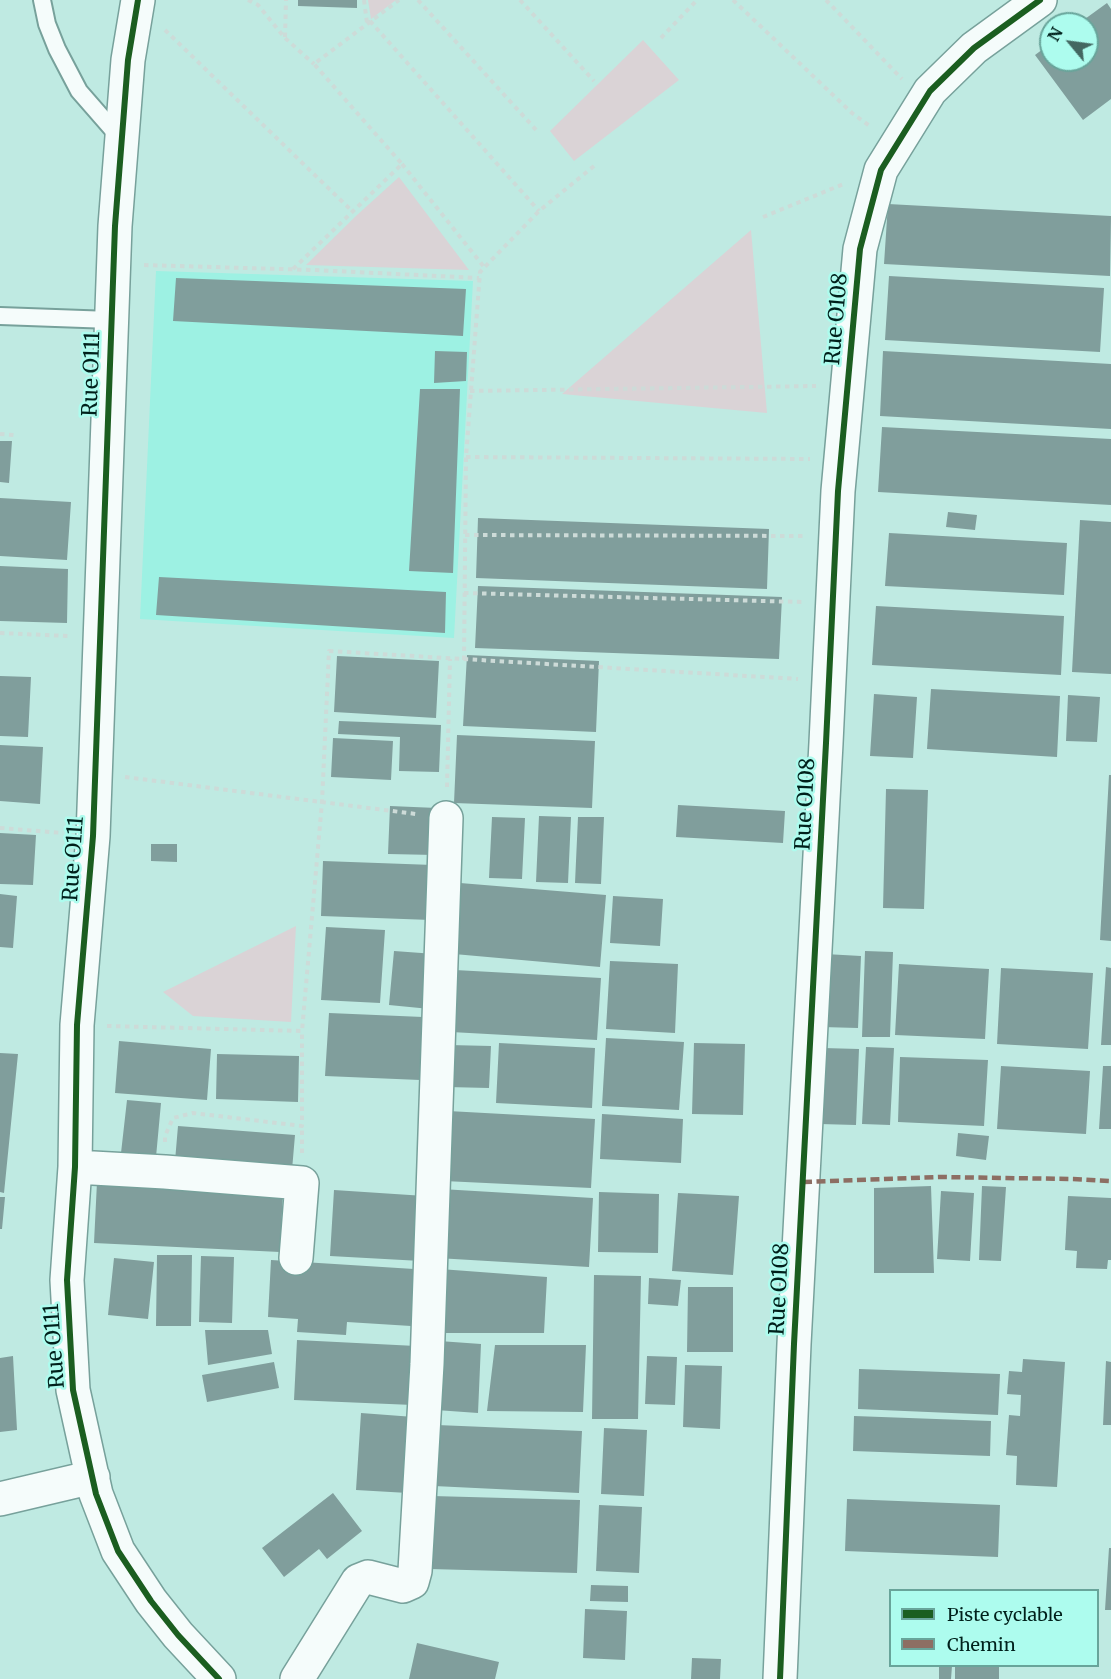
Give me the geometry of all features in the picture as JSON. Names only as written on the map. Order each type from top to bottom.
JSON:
[{"type":"street","name":"Rue O108","points":[[780,1679],[794,1344],[840,460],[860,249],[888,158],[930,91],[974,48],[1040,0]]},
{"type":"street","name":"Rue O111","points":[[138,2],[128,60],[120,138],[113,264],[93,836],[77,1025],[75,1167],[67,1280],[73,1390],[96,1494],[118,1551],[164,1618],[219,1679]]},
{"type":"street","points":[[297,1679],[358,1581],[368,1577],[403,1586],[412,1582],[415,1571],[427,1364],[446,818]]},
{"type":"street","points":[[75,1167],[302,1183],[297,1258]]},
{"type":"street","points":[[0,1499],[93,1477]]},
{"type":"lane","points":[[42,0],[47,24],[57,49],[79,91],[120,138]]},
{"type":"lane","points":[[0,316],[111,320]]},
{"type":"path","points":[[248,0],[258,5],[285,38],[314,64],[402,164],[483,267]]},
{"type":"path","points":[[285,38],[286,0]]},
{"type":"path","points":[[364,0],[368,22],[539,211]]},
{"type":"path","points":[[314,64],[399,0]]},
{"type":"path","points":[[418,0],[538,132]]},
{"type":"path","points":[[520,0],[594,81]]},
{"type":"path","points":[[661,38],[697,0]]},
{"type":"path","points":[[733,0],[852,113],[888,158],[763,217]]},
{"type":"path","points":[[826,0],[923,102]]},
{"type":"path","points":[[138,2],[352,211]]},
{"type":"path","points":[[292,269],[402,164]]},
{"type":"path","points":[[464,660],[466,457],[479,278],[483,267],[539,211],[594,166]]},
{"type":"path","points":[[113,264],[292,269],[479,278]]},
{"type":"path","points":[[470,392],[847,386]]},
{"type":"path","points":[[0,434],[14,435]]},
{"type":"path","points":[[466,457],[840,460]]},
{"type":"path","points":[[465,535],[836,536]]},
{"type":"path","points":[[464,593],[833,603]]},
{"type":"path","points":[[0,633],[99,637]]},
{"type":"path","points":[[165,1172],[165,1136],[173,1118],[194,1113],[302,1126],[302,1031],[322,802],[329,651],[829,681]]},
{"type":"path","points":[[95,773],[446,818],[450,659]]},
{"type":"path","points":[[0,828],[93,836]]},
{"type":"path","points":[[77,1025],[302,1031]]},
{"type":"shaded area","points":[[368,0],[396,0],[371,19]]},
{"type":"shaded area","points":[[643,40],[679,80],[574,161],[550,131]]},
{"type":"shaded area","points":[[399,177],[469,270],[306,265],[357,215]]},
{"type":"shaded area","points":[[751,230],[767,413],[562,394]]},
{"type":"shaded area","points":[[156,271],[473,281],[454,638],[140,619]]},
{"type":"shaded area","points":[[296,926],[291,1022],[193,1016],[163,992]]},
{"type":"building","points":[[298,0],[357,0],[357,8],[298,6]]},
{"type":"building","points":[[1107,3],[1111,9],[1111,99],[1083,120],[1048,72],[1099,72],[1099,12],[1095,12]]},
{"type":"building","points":[[888,204],[1111,216],[1110,276],[884,264]]},
{"type":"building","points":[[889,276],[1104,288],[1100,352],[885,340]]},
{"type":"building","points":[[176,278],[466,289],[463,336],[173,321]]},
{"type":"building","points":[[435,351],[467,352],[466,381],[434,383]]},
{"type":"building","points":[[883,351],[1111,364],[1111,429],[880,416]]},
{"type":"building","points":[[420,389],[460,389],[453,573],[409,571]]},
{"type":"building","points":[[882,427],[1111,439],[1111,505],[878,492]]},
{"type":"building","points":[[0,441],[12,441],[9,483],[0,482]]},
{"type":"building","points":[[0,498],[71,502],[67,560],[0,556]]},
{"type":"building","points":[[948,512],[977,515],[975,530],[946,527]]},
{"type":"building","points":[[478,518],[769,529],[767,589],[476,578]]},
{"type":"building","points":[[1080,520],[1111,522],[1111,674],[1072,672]]},
{"type":"building","points":[[889,533],[1067,543],[1064,595],[885,586]]},
{"type":"building","points":[[0,566],[68,569],[67,623],[0,621]]},
{"type":"building","points":[[159,577],[446,592],[445,633],[156,615]]},
{"type":"building","points":[[478,586],[782,597],[779,659],[475,648]]},
{"type":"building","points":[[876,606],[1064,616],[1061,675],[872,665]]},
{"type":"building","points":[[467,655],[599,661],[596,732],[463,726]]},
{"type":"building","points":[[337,656],[439,661],[436,718],[334,712]]},
{"type":"building","points":[[0,676],[31,677],[28,737],[0,736]]},
{"type":"building","points":[[931,689],[1060,696],[1057,757],[927,749]]},
{"type":"building","points":[[874,694],[917,697],[913,758],[870,756]]},
{"type":"building","points":[[1068,695],[1100,697],[1097,742],[1066,741]]},
{"type":"building","points":[[339,721],[441,725],[439,772],[399,771],[400,737],[338,734]]},
{"type":"building","points":[[457,735],[595,741],[592,808],[454,803]]},
{"type":"building","points":[[333,738],[393,741],[391,780],[331,777]]},
{"type":"building","points":[[0,745],[43,747],[40,804],[0,801]]},
{"type":"building","points":[[1109,775],[1111,775],[1111,941],[1100,940]]},
{"type":"building","points":[[886,789],[928,790],[924,909],[883,908]]},
{"type":"building","points":[[678,805],[785,811],[783,843],[676,837]]},
{"type":"building","points":[[390,806],[437,808],[435,855],[388,854]]},
{"type":"building","points":[[539,816],[571,817],[568,883],[536,882]]},
{"type":"building","points":[[492,817],[525,818],[522,879],[489,878]]},
{"type":"building","points":[[578,817],[604,817],[601,884],[575,883]]},
{"type":"building","points":[[0,833],[36,835],[33,885],[0,884]]},
{"type":"building","points":[[151,844],[177,844],[177,862],[151,861]]},
{"type":"building","points":[[323,861],[433,865],[431,920],[321,916]]},
{"type":"building","points":[[460,883],[606,895],[600,967],[454,954]]},
{"type":"building","points":[[0,894],[17,896],[13,948],[0,947]]},
{"type":"building","points":[[613,896],[663,899],[660,946],[610,943]]},
{"type":"building","points":[[326,927],[385,930],[380,1003],[321,1000]]},
{"type":"building","points":[[394,951],[435,954],[430,1009],[389,1005]]},
{"type":"building","points":[[865,951],[893,952],[890,1037],[862,1037]]},
{"type":"building","points":[[825,954],[861,956],[858,1028],[822,1027]]},
{"type":"building","points":[[610,961],[678,964],[675,1033],[606,1029]]},
{"type":"building","points":[[899,964],[989,969],[985,1039],[895,1035]]},
{"type":"building","points":[[1106,967],[1111,968],[1111,1045],[1101,1045]]},
{"type":"building","points":[[1001,968],[1093,973],[1088,1049],[997,1044]]},
{"type":"building","points":[[455,970],[601,978],[597,1040],[451,1032]]},
{"type":"building","points":[[329,1013],[423,1017],[420,1080],[325,1076]]},
{"type":"building","points":[[606,1038],[684,1042],[679,1110],[602,1106]]},
{"type":"building","points":[[119,1041],[211,1049],[207,1100],[115,1093]]},
{"type":"building","points":[[499,1043],[595,1048],[592,1108],[496,1103]]},
{"type":"building","points":[[694,1043],[745,1044],[743,1115],[692,1114]]},
{"type":"building","points":[[449,1045],[491,1046],[489,1088],[447,1087]]},
{"type":"building","points":[[866,1047],[894,1048],[890,1125],[862,1124]]},
{"type":"building","points":[[823,1048],[859,1049],[856,1125],[820,1124]]},
{"type":"building","points":[[0,1053],[18,1054],[4,1193],[0,1192]]},
{"type":"building","points":[[217,1054],[299,1056],[298,1102],[216,1099]]},
{"type":"building","points":[[900,1057],[988,1060],[984,1126],[898,1122]]},
{"type":"building","points":[[1001,1066],[1090,1071],[1086,1134],[997,1129]]},
{"type":"building","points":[[1103,1066],[1111,1066],[1111,1129],[1099,1129]]},
{"type":"building","points":[[127,1100],[161,1103],[156,1157],[121,1153]]},
{"type":"building","points":[[448,1111],[595,1119],[591,1188],[444,1181]]},
{"type":"building","points":[[602,1114],[683,1119],[681,1163],[600,1159]]},
{"type":"building","points":[[178,1126],[295,1135],[292,1170],[175,1161]]},
{"type":"building","points":[[958,1133],[989,1136],[986,1160],[956,1156]]},
{"type":"building","points":[[97,1182],[283,1191],[280,1252],[94,1243]]},
{"type":"building","points":[[931,1186],[934,1273],[874,1273],[874,1188]]},
{"type":"building","points":[[982,1186],[1006,1187],[1001,1261],[979,1260]]},
{"type":"building","points":[[441,1189],[593,1198],[589,1267],[437,1258]]},
{"type":"building","points":[[334,1190],[425,1196],[421,1261],[330,1256]]},
{"type":"building","points":[[941,1191],[974,1193],[970,1261],[937,1259]]},
{"type":"building","points":[[599,1192],[659,1194],[658,1253],[598,1252]]},
{"type":"building","points":[[678,1193],[739,1196],[733,1275],[672,1271]]},
{"type":"building","points":[[1068,1196],[1111,1198],[1111,1260],[1108,1260],[1107,1269],[1076,1268],[1077,1251],[1065,1250]]},
{"type":"building","points":[[0,1197],[5,1197],[2,1229],[0,1229]]},
{"type":"building","points":[[157,1255],[192,1255],[191,1326],[156,1326]]},
{"type":"building","points":[[201,1256],[234,1257],[232,1323],[199,1322]]},
{"type":"building","points":[[114,1258],[154,1262],[148,1319],[108,1315]]},
{"type":"building","points":[[271,1260],[414,1269],[411,1326],[347,1322],[346,1335],[297,1332],[298,1319],[268,1317]]},
{"type":"building","points":[[440,1269],[547,1277],[544,1333],[438,1333]]},
{"type":"building","points":[[594,1275],[641,1276],[638,1419],[592,1419]]},
{"type":"building","points":[[649,1278],[681,1280],[678,1306],[648,1304]]},
{"type":"building","points":[[688,1287],[733,1287],[733,1352],[687,1352]]},
{"type":"building","points":[[205,1330],[268,1330],[272,1354],[208,1365]]},
{"type":"building","points":[[297,1340],[416,1346],[413,1405],[294,1400]]},
{"type":"building","points":[[439,1341],[481,1344],[478,1413],[436,1410]]},
{"type":"building","points":[[495,1345],[586,1345],[583,1412],[487,1411]]},
{"type":"building","points":[[13,1356],[17,1430],[0,1432],[0,1358]]},
{"type":"building","points":[[647,1356],[677,1357],[675,1405],[645,1404]]},
{"type":"building","points":[[1023,1359],[1065,1362],[1057,1487],[1016,1485],[1017,1456],[1006,1455],[1009,1415],[1020,1416],[1021,1395],[1007,1394],[1009,1371],[1022,1372]]},
{"type":"building","points":[[1106,1361],[1111,1362],[1111,1425],[1103,1425]]},
{"type":"building","points":[[274,1362],[279,1388],[207,1402],[202,1375]]},
{"type":"building","points":[[685,1365],[722,1366],[720,1429],[683,1427]]},
{"type":"building","points":[[859,1369],[1000,1374],[998,1415],[858,1409]]},
{"type":"building","points":[[361,1413],[414,1417],[408,1493],[356,1490]]},
{"type":"building","points":[[854,1416],[991,1421],[990,1456],[853,1451]]},
{"type":"building","points":[[437,1425],[582,1431],[579,1493],[434,1486]]},
{"type":"building","points":[[604,1428],[647,1430],[644,1496],[601,1494]]},
{"type":"building","points":[[333,1493],[362,1531],[327,1559],[319,1549],[284,1577],[262,1548]]},
{"type":"building","points":[[432,1496],[580,1500],[577,1573],[430,1569]]},
{"type":"building","points":[[847,1499],[1000,1505],[998,1557],[845,1551]]},
{"type":"building","points":[[599,1505],[642,1507],[639,1573],[596,1571]]},
{"type":"building","points":[[1109,1548],[1111,1548],[1111,1610],[1105,1610]]},
{"type":"building","points":[[591,1585],[628,1586],[628,1602],[590,1601]]},
{"type":"building","points":[[585,1609],[627,1611],[625,1660],[583,1658]]},
{"type":"building","points":[[417,1643],[499,1662],[495,1679],[409,1679]]},
{"type":"building","points":[[692,1658],[721,1659],[720,1679],[691,1679]]},
{"type":"building","points":[[939,1667],[952,1667],[951,1679],[939,1679]]},
{"type":"building","points":[[955,1667],[999,1667],[999,1679],[955,1679]]},
{"type":"marked path","points":[[803,1182],[939,1177],[1111,1181]]},
{"type":"cycle path","points":[[138,0],[128,60],[115,226],[93,836],[77,1025],[75,1167],[67,1280],[73,1390],[96,1494],[118,1551],[151,1601],[178,1635],[219,1679]]},
{"type":"cycle path","points":[[780,1679],[794,1344],[838,491],[860,249],[881,170],[930,91],[974,48],[1040,0]]}]
